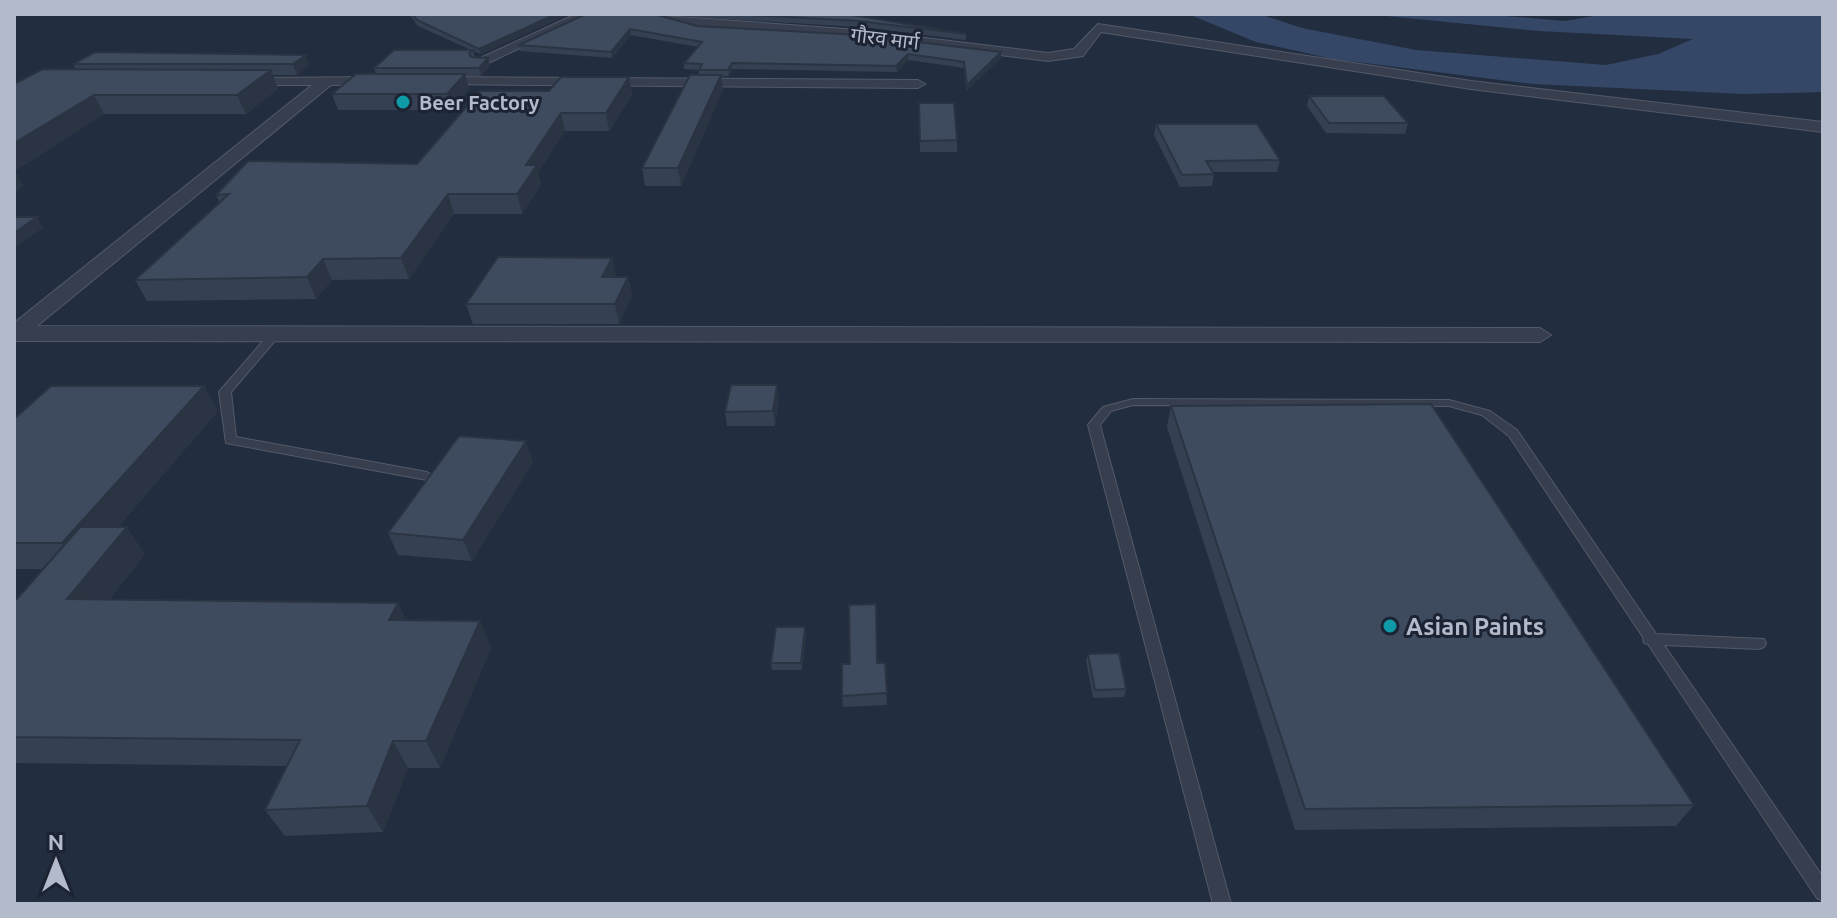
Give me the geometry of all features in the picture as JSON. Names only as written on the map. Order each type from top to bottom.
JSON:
[{"type":"street","points":[[481,61],[586,14]]},
{"type":"street","name":"गौरव मार्ग","points":[[644,14],[698,25],[859,34],[1048,57],[1078,53],[1098,28],[1151,33],[1421,78],[1699,109],[1823,127]]},
{"type":"street","points":[[218,81],[391,81]]},
{"type":"street","points":[[14,334],[327,81]]},
{"type":"street","points":[[423,81],[918,84]]},
{"type":"street","points":[[14,334],[1540,335]]},
{"type":"lane","points":[[275,334],[225,392],[230,440],[427,476]]},
{"type":"lane","points":[[1222,904],[1094,425],[1107,409],[1133,402],[1449,403],[1486,413],[1513,433],[1649,639],[1823,892]]},
{"type":"lane","points":[[1649,639],[1759,643]]},
{"type":"water","points":[[1188,14],[1259,14],[1302,28],[1416,50],[1606,65],[1658,54],[1693,39],[1539,31],[1366,14],[1481,14],[1565,21],[1605,14],[1823,14],[1823,92],[1744,94],[1533,84],[1333,59],[1256,42]]},
{"type":"building","points":[[412,14],[556,14],[479,49],[417,20]]},
{"type":"building","points":[[586,14],[654,14],[697,26],[859,35],[1001,52],[967,85],[964,62],[908,54],[896,66],[732,63],[728,70],[699,70],[702,64],[684,63],[702,42],[630,29],[611,52],[519,45]]},
{"type":"building","points":[[734,14],[846,14],[966,34],[859,21]]},
{"type":"building","points":[[394,50],[473,50],[469,53],[471,57],[488,58],[479,68],[374,68]]},
{"type":"building","points":[[95,52],[306,55],[293,64],[73,64]]},
{"type":"building","points":[[43,69],[271,70],[237,95],[94,95],[14,143],[14,84]]},
{"type":"building","points":[[356,74],[465,74],[447,94],[332,94]]},
{"type":"building","points":[[690,75],[721,75],[678,168],[642,168]]},
{"type":"building","points":[[561,77],[629,77],[606,113],[561,113],[526,165],[537,165],[517,194],[448,194],[401,258],[323,259],[307,277],[135,280],[229,194],[216,195],[248,161],[417,164],[480,91],[549,91]]},
{"type":"building","points":[[1309,96],[1384,96],[1408,123],[1329,123]]},
{"type":"building","points":[[919,103],[954,103],[957,140],[920,141]]},
{"type":"building","points":[[1156,124],[1257,124],[1280,160],[1206,161],[1214,174],[1182,175]]},
{"type":"building","points":[[14,217],[37,217],[14,233]]},
{"type":"building","points":[[498,257],[612,258],[602,277],[628,277],[615,304],[466,304]]},
{"type":"building","points":[[731,385],[777,385],[773,411],[725,412]]},
{"type":"building","points":[[51,386],[204,386],[62,543],[14,543],[14,419]]},
{"type":"building","name":"Asian Paints","points":[[1431,404],[1694,805],[1305,809],[1171,406]]},
{"type":"building","points":[[459,436],[526,441],[463,540],[388,533]]},
{"type":"building","points":[[80,527],[127,527],[67,599],[398,603],[389,620],[480,621],[426,741],[393,741],[367,806],[265,810],[300,740],[14,737],[14,599]]},
{"type":"building","points":[[876,604],[877,663],[885,663],[887,693],[842,696],[842,664],[850,664],[849,605]]},
{"type":"building","points":[[776,627],[805,627],[801,663],[771,663]]},
{"type":"building","points":[[1119,653],[1126,689],[1095,690],[1088,654]]},
{"type":"place","name":"Beer Factory","points":[[403,102]]},
{"type":"place","name":"Asian Paints","points":[[1390,626]]}]
